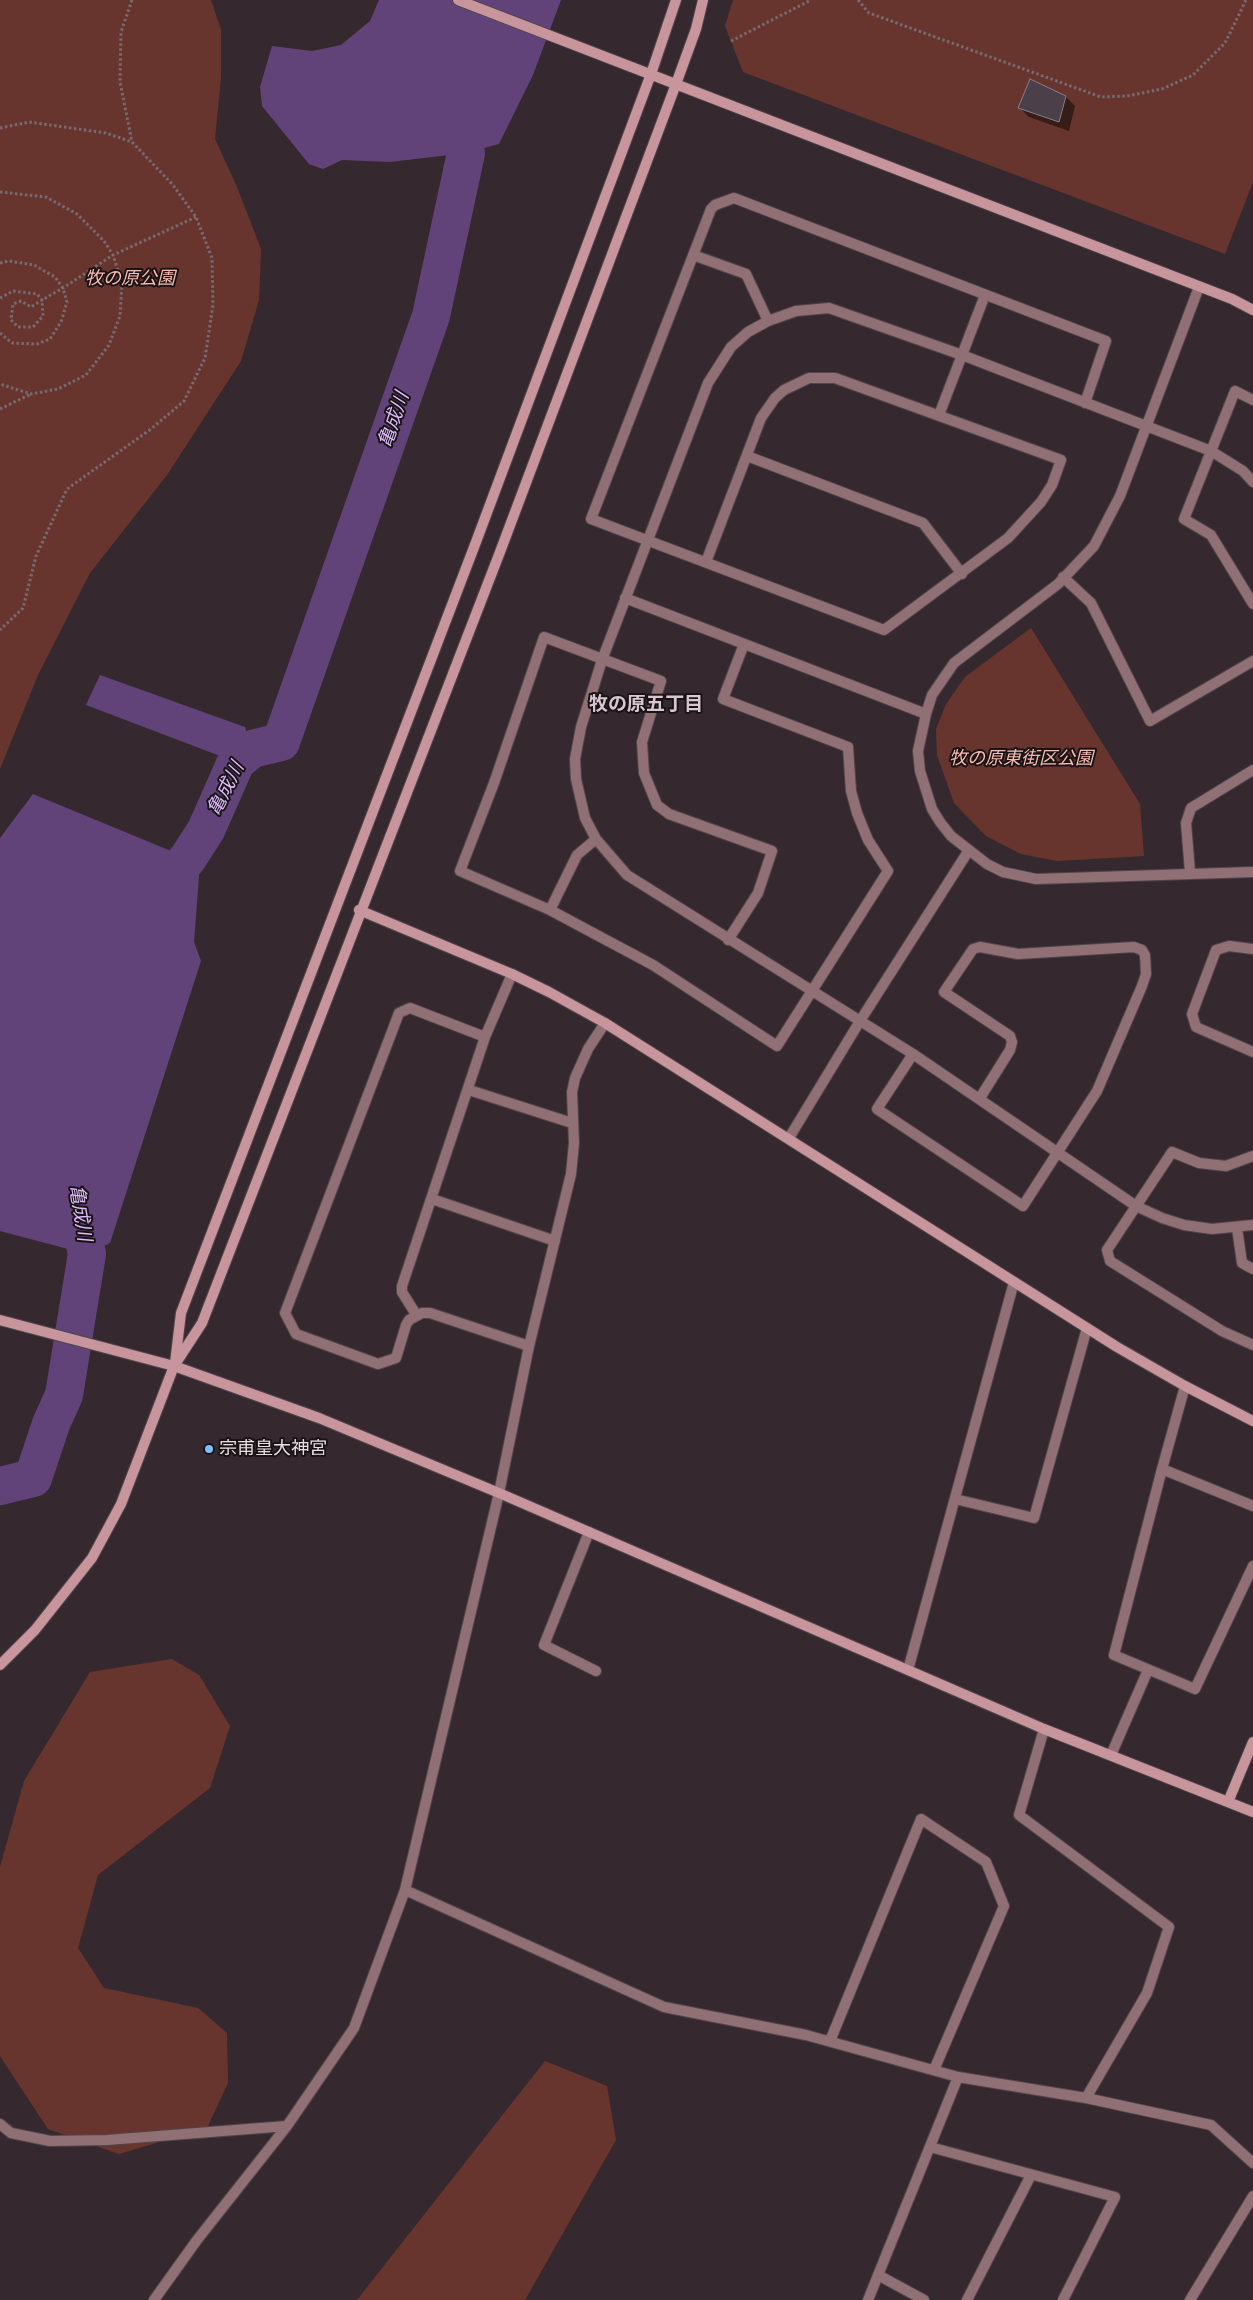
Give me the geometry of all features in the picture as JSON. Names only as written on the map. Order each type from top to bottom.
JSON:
[{"type":"street","points":[[458,0],[1199,287],[1253,310]]},
{"type":"street","points":[[174,1366],[182,1312],[476,542],[651,74],[676,0]]},
{"type":"street","points":[[0,1665],[35,1630],[92,1558],[121,1504],[174,1366],[202,1323],[360,910],[500,552],[676,84],[696,29],[703,0]]},
{"type":"street","points":[[706,562],[761,418],[771,403],[784,390],[809,378],[834,378],[1061,460],[1052,485],[1026,520],[1008,538],[962,574],[884,630],[591,519],[711,209],[734,198],[1106,341],[1085,403]]},
{"type":"street","points":[[693,254],[746,274],[768,321]]},
{"type":"street","points":[[1199,287],[1120,496],[1094,546],[1058,584],[954,663],[932,695],[918,751],[925,790],[940,822],[951,836],[1003,872],[1036,879],[1190,872],[1253,872]]},
{"type":"street","points":[[939,415],[985,295]]},
{"type":"street","points":[[1253,482],[1243,472],[1210,451],[962,355],[829,308],[796,311],[768,321],[748,332],[731,347],[708,383],[602,660],[581,727],[575,759],[576,779],[585,818],[596,839],[628,876],[913,1054],[1136,1206],[1162,1218],[1184,1225],[1212,1229],[1253,1225]]},
{"type":"street","points":[[1253,400],[1235,391],[1184,519],[1211,535],[1253,604]]},
{"type":"street","points":[[747,456],[923,523],[962,574]]},
{"type":"street","points":[[1063,577],[1092,603],[1150,721],[1253,661]]},
{"type":"street","points":[[625,598],[926,714]]},
{"type":"street","points":[[728,940],[758,893],[772,851],[669,814],[657,804],[644,773],[642,742],[661,681],[544,637],[494,783],[460,871],[550,910],[653,965],[777,1046],[888,871],[868,840],[857,812],[851,791],[848,747],[723,699],[744,644]]},
{"type":"street","points":[[1190,872],[1186,823],[1191,808],[1253,770]]},
{"type":"street","points":[[550,910],[577,856],[596,839]]},
{"type":"street","points":[[789,1138],[860,1021],[969,850]]},
{"type":"street","points":[[360,910],[512,974],[605,1023],[1088,1328],[1185,1386],[1253,1421]]},
{"type":"street","points":[[1253,949],[1229,946],[1216,950],[1192,1014],[1196,1027],[1253,1052]]},
{"type":"street","points":[[913,1054],[877,1109],[1022,1206],[1059,1153],[1097,1091],[1146,974],[1145,955],[1142,950],[1134,947],[1018,954],[980,947],[973,949],[944,992],[1010,1036],[1012,1042],[1010,1050],[980,1098]]},
{"type":"street","points":[[417,1316],[402,1292],[402,1286],[486,1037],[512,974]]},
{"type":"street","points":[[486,1037],[410,1008],[400,1013],[285,1313],[296,1334],[378,1364],[396,1358],[409,1320],[430,1313],[529,1346]]},
{"type":"street","points":[[154,2300],[197,2240],[288,2126],[354,2028],[405,1890],[499,1493],[529,1346],[571,1174],[574,1143],[572,1092],[575,1078],[588,1049],[605,1023]]},
{"type":"street","points":[[469,1090],[572,1123]]},
{"type":"street","points":[[1253,1156],[1226,1166],[1199,1163],[1172,1152],[1108,1250],[1110,1261],[1222,1331],[1253,1345]]},
{"type":"street","points":[[432,1199],[555,1241]]},
{"type":"street","points":[[1237,1228],[1242,1262],[1253,1269]]},
{"type":"street","points":[[908,1670],[1014,1282]]},
{"type":"street","points":[[0,1320],[174,1366],[319,1418],[499,1493],[1044,1729],[1253,1812]]},
{"type":"street","points":[[955,1499],[1034,1518],[1088,1328]]},
{"type":"street","points":[[1185,1386],[1114,1656],[1195,1689],[1253,1566]]},
{"type":"street","points":[[1162,1469],[1253,1506]]},
{"type":"street","points":[[589,1532],[544,1645],[596,1671]]},
{"type":"street","points":[[1111,1755],[1148,1670]]},
{"type":"street","points":[[1044,1729],[1019,1815],[1169,1927],[1147,1992],[1086,2098]]},
{"type":"street","points":[[1228,1802],[1253,1742]]},
{"type":"street","points":[[830,2041],[921,1819],[986,1862],[1004,1906],[934,2070]]},
{"type":"street","points":[[405,1890],[664,2007],[830,2041],[958,2077],[1086,2098],[1211,2125],[1253,2163]]},
{"type":"street","points":[[868,2300],[958,2077]]},
{"type":"street","points":[[0,2124],[10,2133],[50,2141],[106,2140],[288,2126]]},
{"type":"street","points":[[930,2147],[1115,2197],[1063,2300]]},
{"type":"street","points":[[967,2300],[1031,2175]]},
{"type":"street","points":[[1190,2300],[1253,2196]]},
{"type":"street","points":[[878,2275],[924,2300]]},
{"type":"path","points":[[132,0],[120,32],[120,82],[132,142]]},
{"type":"path","points":[[731,41],[812,0]]},
{"type":"path","points":[[858,0],[869,13],[1101,97],[1127,96],[1162,89],[1193,76],[1225,43],[1246,0]]},
{"type":"path","points":[[0,128],[29,122],[106,133],[132,142],[173,184],[196,217],[212,258],[213,305],[205,358],[184,401],[151,429],[67,489],[36,556],[23,608],[0,630]]},
{"type":"path","points":[[0,192],[46,197],[77,214],[104,241],[113,256],[122,283],[120,316],[109,345],[86,375],[58,389],[31,394],[0,409]]},
{"type":"path","points":[[0,298],[13,292],[37,294],[42,300],[43,316],[33,327],[18,328],[10,320],[13,304],[22,301],[30,307],[42,300],[62,288],[113,256],[196,217]]},
{"type":"path","points":[[0,263],[9,261],[34,265],[56,278],[67,302],[61,322],[50,339],[37,344],[12,343],[0,333]]},
{"type":"path","points":[[0,384],[31,394]]},
{"type":"green space","name":"牧の原公園","points":[[0,0],[211,0],[221,30],[221,78],[215,139],[237,187],[261,249],[259,300],[241,361],[167,475],[90,573],[38,675],[0,769]]},
{"type":"green space","points":[[733,0],[1253,0],[1253,182],[1225,254],[743,72],[725,26]]},
{"type":"green space","name":"牧の原東街区公園","points":[[1031,628],[1140,804],[1144,856],[1057,861],[1021,854],[986,836],[954,803],[937,755],[936,729],[946,704],[965,677]]},
{"type":"green space","points":[[172,1659],[199,1675],[230,1726],[210,1788],[98,1875],[78,1948],[104,1988],[198,2008],[227,2033],[228,2083],[207,2128],[119,2154],[48,2129],[0,2056],[0,1867],[24,1781],[90,1672]]},
{"type":"green space","points":[[545,2061],[607,2086],[616,2140],[525,2300],[357,2300]]},
{"type":"water","points":[[379,0],[561,0],[533,75],[499,144],[466,153],[390,162],[342,160],[323,169],[309,164],[262,106],[260,87],[272,46],[312,51],[341,45],[370,21]]},
{"type":"water","points":[[100,675],[245,727],[252,749],[236,762],[86,705]]},
{"type":"water","points":[[33,794],[200,863],[194,942],[201,961],[110,1243],[87,1254],[0,1231],[0,838]]},
{"type":"building","points":[[1030,79],[1066,96],[1059,122],[1018,108]]},
{"type":"waterway","name":"亀成川","points":[[155,897],[188,858],[206,830],[236,762],[252,749],[281,742],[431,316],[466,153],[448,106]]},
{"type":"waterway","name":"亀成川","points":[[0,1486],[33,1478],[51,1424],[64,1395],[87,1254],[76,1203]]},
{"type":"place","name":"宗甫皇大神宮","points":[[209,1449]]},
{"type":"district","name":"牧の原五丁目","points":[[646,704]]}]
